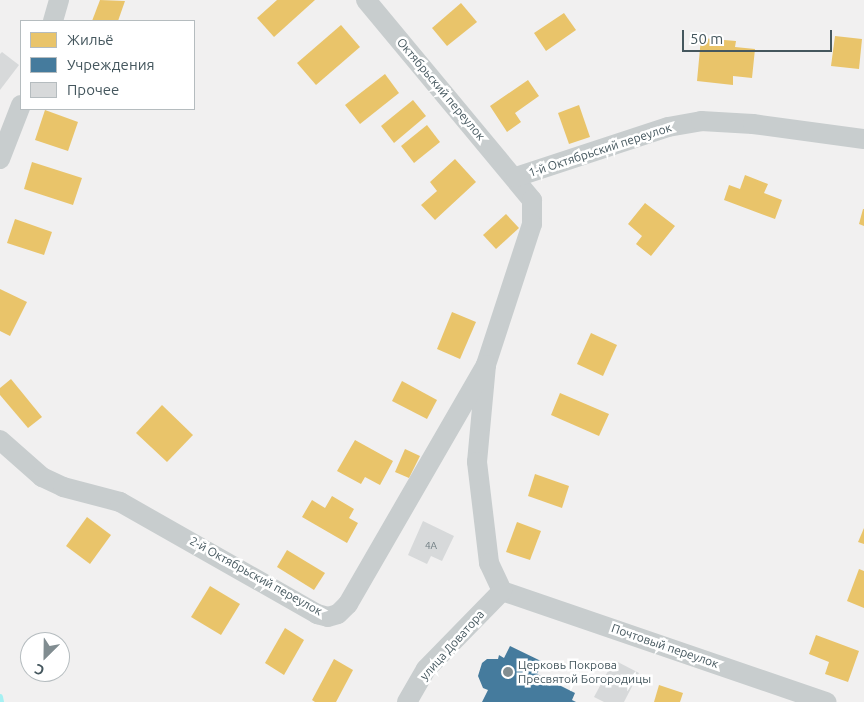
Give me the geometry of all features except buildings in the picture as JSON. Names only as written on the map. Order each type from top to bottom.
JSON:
[{"type":"street","points":[[53,20],[59,0]]},
{"type":"street","name":"Октябрьский переулок","points":[[366,0],[516,177],[532,200],[532,224],[486,365]]},
{"type":"street","points":[[0,159],[20,108]]},
{"type":"street","name":"1-й Октябрьский переулок","points":[[516,177],[668,127],[702,121],[753,124],[864,139]]},
{"type":"street","points":[[486,365],[477,462],[489,563],[502,591]]},
{"type":"street","name":"2-й Октябрьский переулок","points":[[0,440],[18,460],[42,477],[127,505],[317,614],[328,616],[338,614],[348,604],[486,365]]},
{"type":"street","name":"улица Доватора","points":[[406,702],[426,669],[502,591]]},
{"type":"street","name":"Почтовый переулок","points":[[502,591],[827,702]]},
{"type":"waterway","points":[[0,697],[1,702]]},
{"type":"place","name":"Церковь Покрова Пресвятой Богородицы","points":[[508,672]]}]
